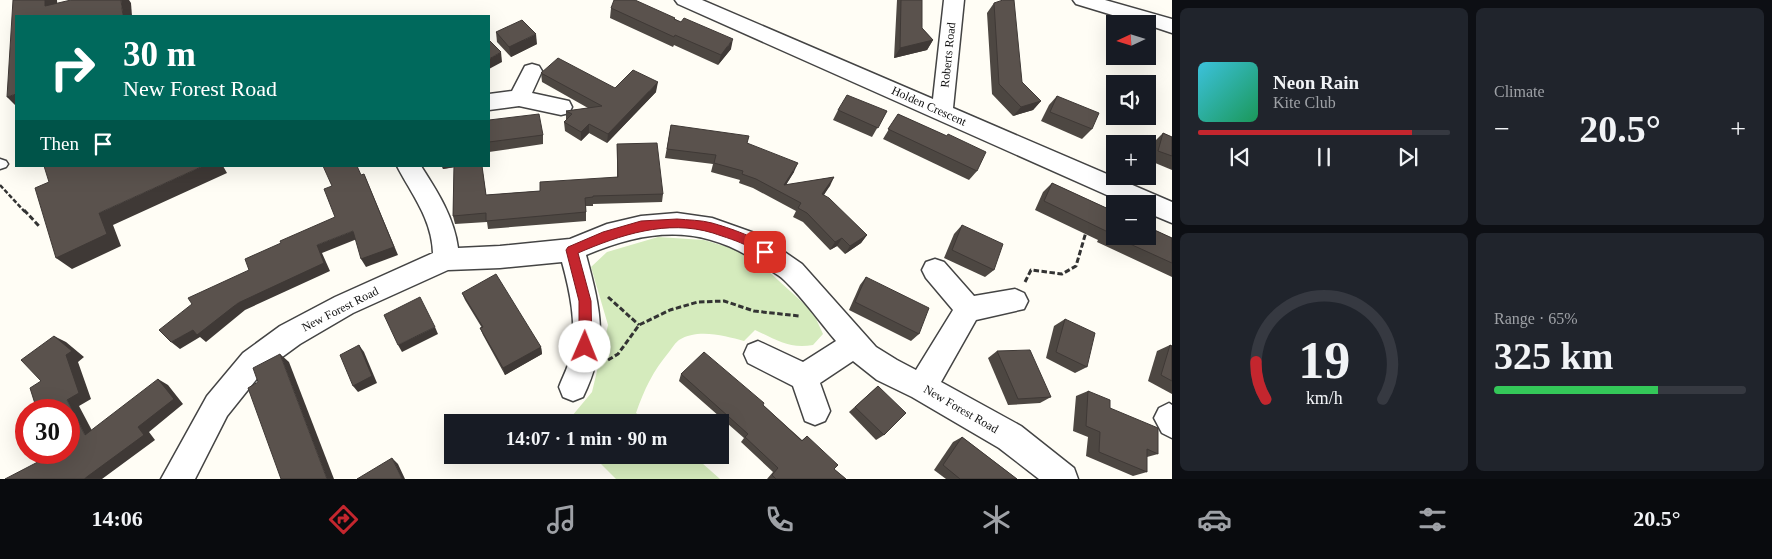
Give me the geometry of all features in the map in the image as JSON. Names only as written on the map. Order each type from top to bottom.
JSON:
[{"type":"street","name":"Holden Crescent","points":[[685,0],[1172,213]]},
{"type":"street","name":"Roberts Road","points":[[942,111],[954,0]]},
{"type":"street","points":[[1083,0],[1172,26]]},
{"type":"street","points":[[518,98],[532,71]]},
{"type":"street","points":[[490,102],[518,98],[561,107]]},
{"type":"street","points":[[409,167],[430,200],[445,233],[446,259]]},
{"type":"street","name":"New Forest Road","points":[[176,479],[183,470],[217,406],[252,362],[290,335],[344,305],[446,259],[500,257],[572,250],[607,235],[641,226],[677,223],[712,228],[751,243],[793,272],[866,356],[887,370],[922,387],[1010,437],[1063,479]]},
{"type":"street","points":[[572,250],[585,301],[586,336],[584,358],[575,383]]},
{"type":"street","points":[[935,270],[968,309]]},
{"type":"street","points":[[968,309],[1016,301]]},
{"type":"street","points":[[922,387],[968,309]]},
{"type":"street","points":[[804,377],[856,344]]},
{"type":"street","points":[[758,354],[804,377],[815,411]]},
{"type":"path","points":[[0,185],[39,226]]},
{"type":"path","points":[[1016,301],[1031,270],[1062,274],[1076,266],[1087,229]]},
{"type":"path","points":[[582,288],[612,298],[639,325]]},
{"type":"path","points":[[575,383],[618,354],[639,325],[670,310],[698,302],[724,301],[754,311],[808,316],[824,306]]},
{"type":"green space","points":[[658,237],[704,240],[741,251],[767,270],[813,312],[823,334],[813,345],[805,346],[783,343],[755,330],[744,341],[712,334],[687,336],[678,341],[663,359],[642,396],[636,413],[637,414],[574,414],[592,392],[608,325],[591,267],[607,252]]},
{"type":"green space","points":[[601,464],[703,464],[720,479],[616,479]]},
{"type":"building","points":[[13,0],[45,0],[45,6],[71,0],[121,0],[123,15],[15,15],[15,94],[7,97]]},
{"type":"building","points":[[614,0],[635,0],[681,22],[684,18],[733,39],[721,55],[675,35],[674,37],[611,8]]},
{"type":"building","points":[[901,0],[922,0],[922,28],[933,40],[900,48]]},
{"type":"building","points":[[1003,0],[1014,0],[1022,82],[1041,101],[1021,107],[999,84],[994,3]]},
{"type":"building","points":[[522,20],[536,34],[509,47],[496,32]]},
{"type":"building","points":[[490,41],[501,52],[490,58]]},
{"type":"building","points":[[558,58],[615,88],[633,70],[658,82],[608,134],[589,124],[581,132],[564,122],[572,114],[566,111],[602,106],[541,73]]},
{"type":"building","points":[[847,95],[887,111],[878,128],[838,110]]},
{"type":"building","points":[[1057,96],[1099,113],[1092,129],[1050,112]]},
{"type":"building","points":[[539,114],[543,135],[490,142],[490,120]]},
{"type":"building","points":[[898,114],[986,152],[977,171],[888,129]]},
{"type":"building","points":[[671,125],[749,136],[747,143],[798,163],[784,185],[834,177],[822,194],[829,198],[867,235],[850,246],[842,238],[835,242],[807,213],[798,208],[801,203],[756,179],[742,174],[743,171],[714,163],[716,155],[667,149]]},
{"type":"building","points":[[1163,133],[1172,137],[1172,156],[1158,151]]},
{"type":"building","points":[[657,143],[663,194],[593,196],[585,198],[586,212],[486,221],[486,213],[453,216],[454,167],[482,167],[486,195],[540,191],[540,182],[618,177],[617,144]]},
{"type":"building","points":[[44,167],[201,167],[99,213],[107,234],[56,258],[35,188],[49,182]]},
{"type":"building","points":[[323,167],[357,167],[361,175],[364,174],[394,247],[361,259],[353,231],[317,245],[324,263],[238,303],[197,335],[193,330],[171,342],[159,330],[192,304],[188,298],[249,270],[245,259],[281,243],[280,241],[335,217],[324,189],[332,186]]},
{"type":"building","points":[[1052,183],[1106,208],[1106,231],[1044,201]]},
{"type":"building","points":[[962,225],[1003,244],[994,270],[952,250]]},
{"type":"building","points":[[1156,231],[1172,238],[1172,263],[1132,245],[1156,245]]},
{"type":"building","points":[[496,274],[541,347],[503,368],[480,328],[483,327],[462,293]]},
{"type":"building","points":[[866,277],[929,308],[919,334],[855,302]]},
{"type":"building","points":[[420,297],[435,327],[398,345],[384,315]]},
{"type":"building","points":[[1065,319],[1095,333],[1087,367],[1056,352]]},
{"type":"building","points":[[54,336],[72,351],[66,355],[79,393],[69,399],[34,399],[30,388],[41,381],[21,360]]},
{"type":"building","points":[[359,345],[372,376],[353,386],[340,355]]},
{"type":"building","points":[[1170,345],[1172,346],[1172,381],[1161,375]]},
{"type":"building","points":[[1030,350],[1051,397],[1018,399],[997,351]]},
{"type":"building","points":[[704,352],[764,403],[763,405],[802,441],[807,436],[838,465],[834,469],[846,479],[776,479],[772,475],[778,468],[745,437],[748,434],[729,417],[729,414],[726,414],[681,374]]},
{"type":"building","points":[[280,354],[327,479],[281,479],[248,388],[258,382],[253,368]]},
{"type":"building","points":[[158,379],[174,399],[138,427],[144,435],[84,479],[5,479],[34,464],[80,464],[80,425],[85,435]]},
{"type":"building","points":[[878,386],[906,413],[884,435],[855,407]]},
{"type":"building","points":[[1088,391],[1110,400],[1110,408],[1158,428],[1158,454],[1147,449],[1147,472],[1099,452],[1100,432],[1086,426]]},
{"type":"building","points":[[962,437],[1017,479],[960,479],[943,465]]},
{"type":"building","points":[[392,458],[402,479],[357,479]]},
{"type":"route","points":[[585,347],[585,301],[572,250],[607,235],[641,226],[677,223],[712,228],[751,243],[765,252]]}]
